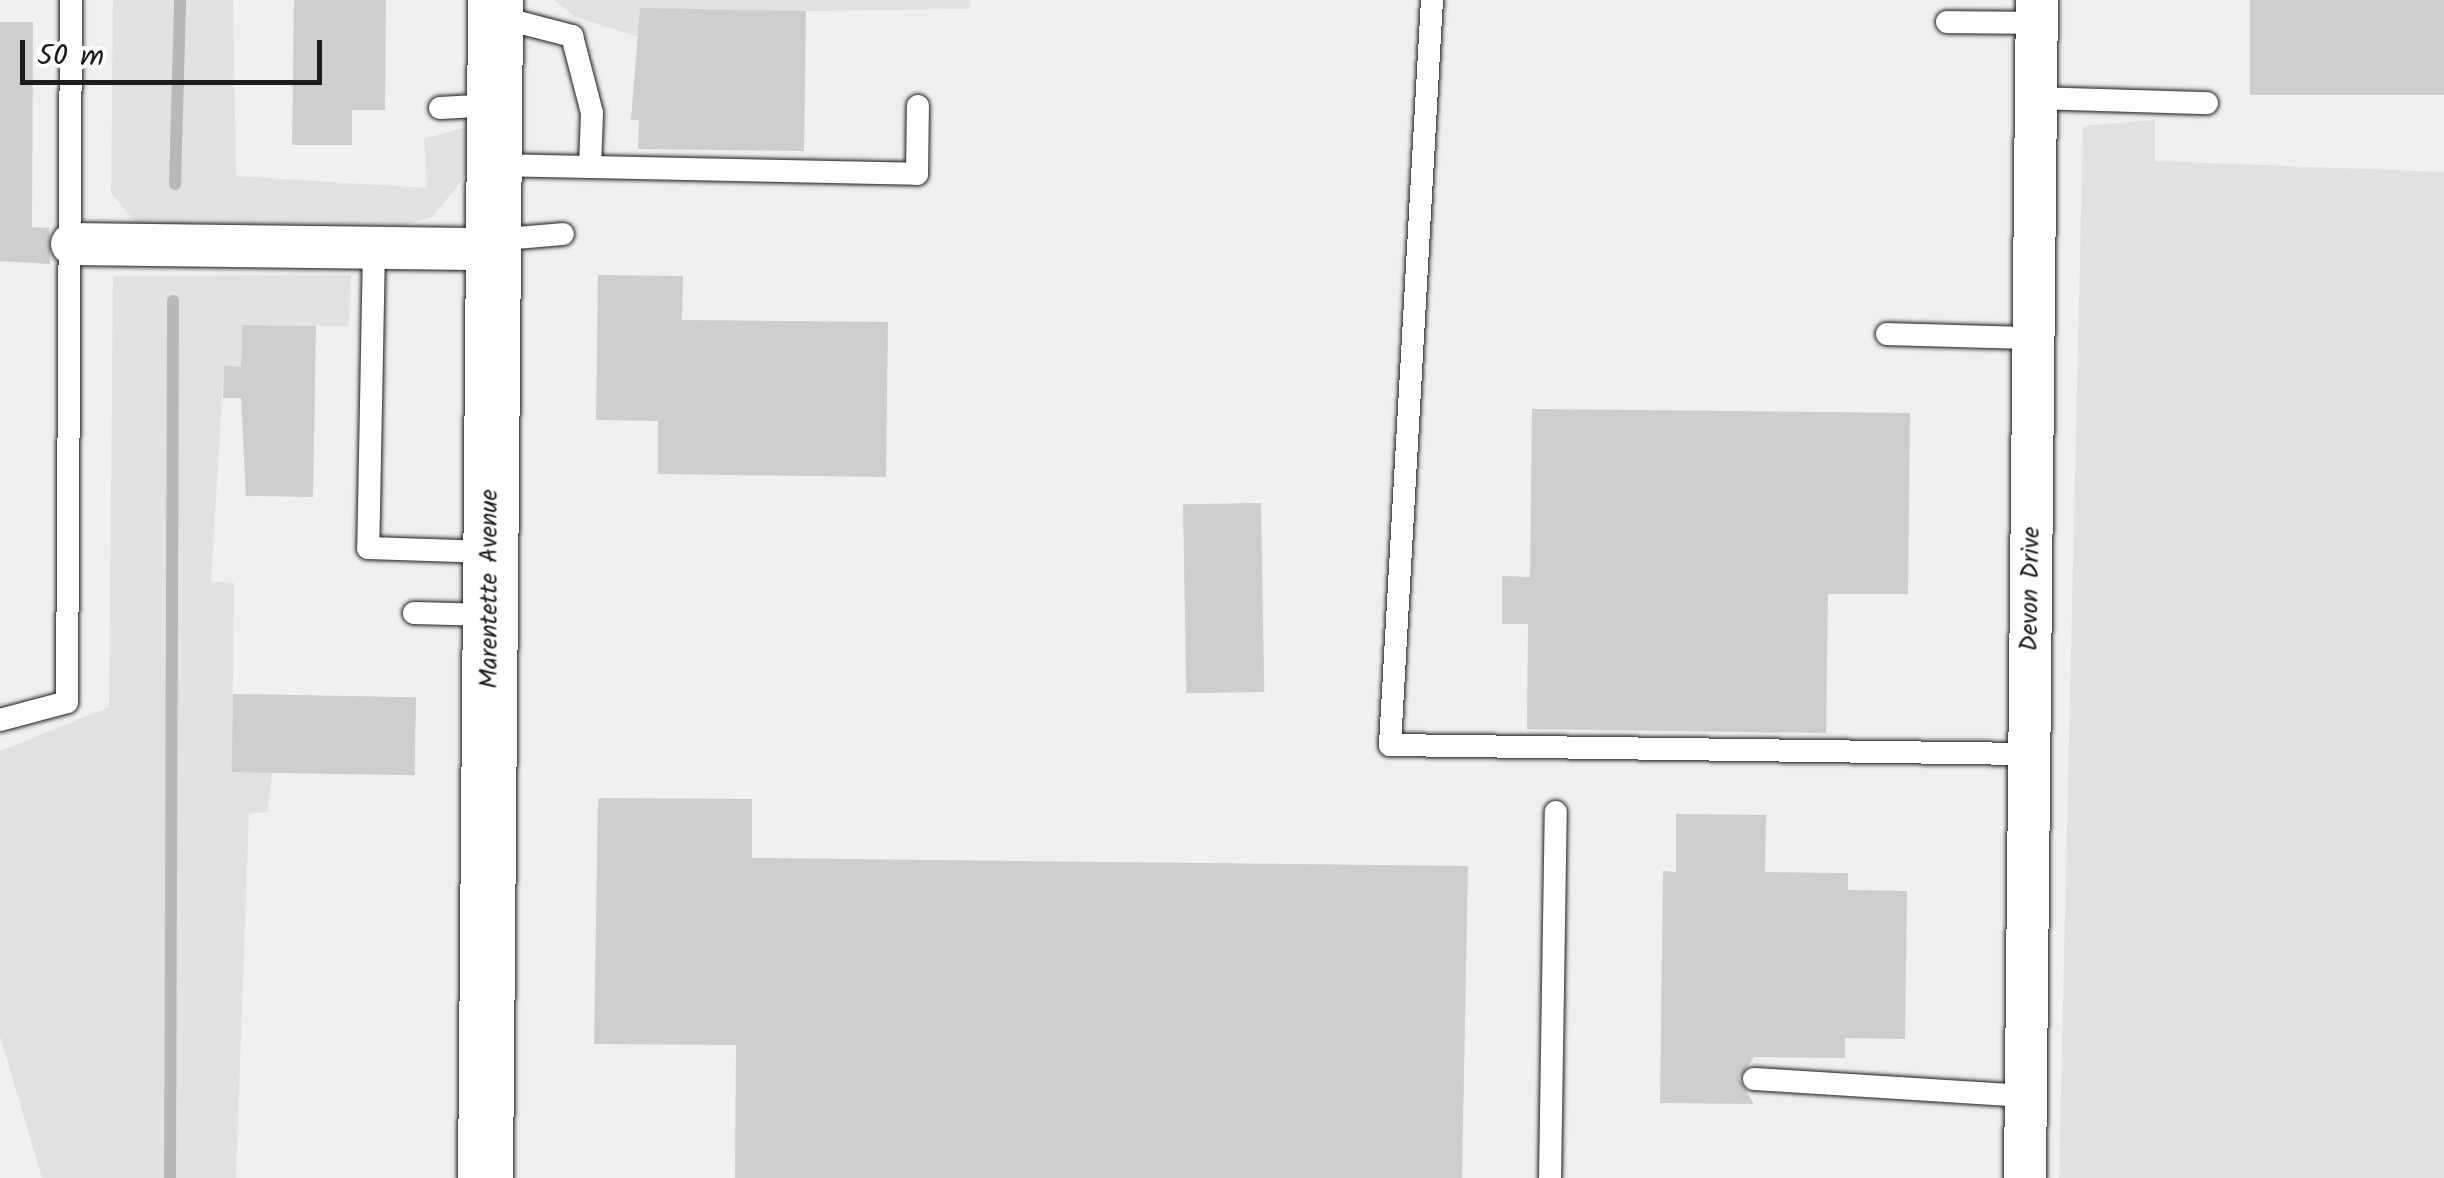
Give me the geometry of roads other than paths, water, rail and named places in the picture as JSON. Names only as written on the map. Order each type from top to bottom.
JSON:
[{"type":"street","name":"Marentette Avenue","points":[[485,1178],[495,8]]},
{"type":"street","name":"Devon Drive","points":[[2025,1178],[2037,12]]},
{"type":"street","points":[[72,244],[374,248],[492,244]]},
{"type":"lane","points":[[0,720],[67,702],[71,0]]},
{"type":"lane","points":[[1432,0],[1390,745],[2029,754]]},
{"type":"lane","points":[[495,8],[572,36],[592,113],[590,167]]},
{"type":"lane","points":[[1948,22],[2037,12]]},
{"type":"lane","points":[[2036,98],[2207,102]]},
{"type":"lane","points":[[440,108],[494,104]]},
{"type":"lane","points":[[493,165],[917,174],[918,106]]},
{"type":"lane","points":[[492,244],[563,234]]},
{"type":"lane","points":[[374,248],[368,548],[490,552]]},
{"type":"lane","points":[[1887,334],[2034,338]]},
{"type":"lane","points":[[414,613],[489,615]]},
{"type":"lane","points":[[1550,1178],[1556,812]]},
{"type":"lane","points":[[1754,1080],[2026,1096]]},
{"type":"waterway","points":[[175,184],[180,0]]},
{"type":"waterway","points":[[170,1178],[173,301]]}]
